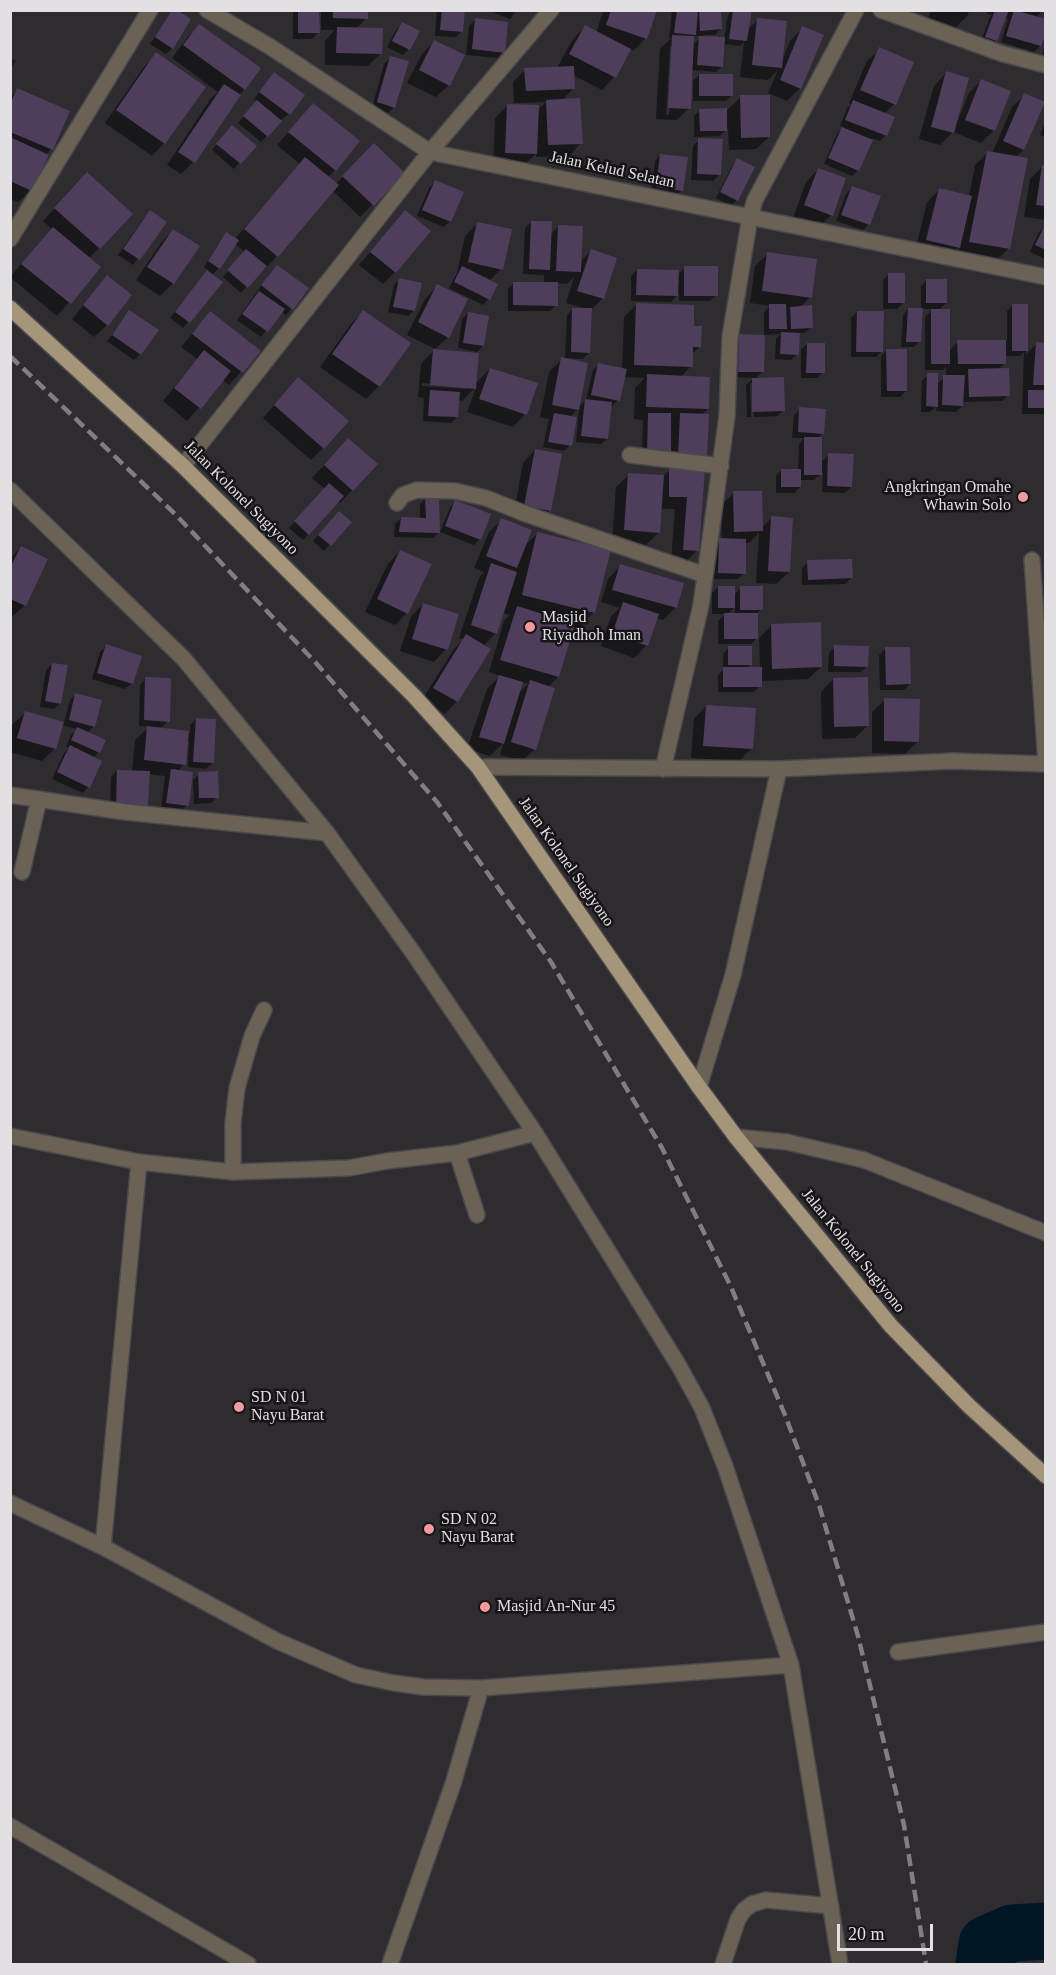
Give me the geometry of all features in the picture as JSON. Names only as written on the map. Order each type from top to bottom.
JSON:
[{"type":"main road","name":"Jalan Kolonel Sugiyono","points":[[10,308],[183,466],[414,696],[478,767],[736,1137],[891,1326],[969,1406],[1046,1476]]},
{"type":"street","points":[[10,239],[150,10]]},
{"type":"street","name":"Jalan Kelud Selatan","points":[[207,10],[269,46],[430,152],[1046,277]]},
{"type":"street","points":[[183,466],[430,152],[551,10]]},
{"type":"street","points":[[663,769],[701,605],[727,416],[730,337],[755,218],[755,200],[856,10]]},
{"type":"street","points":[[888,13],[1003,54],[1046,65]]},
{"type":"street","points":[[630,454],[721,466]]},
{"type":"street","points":[[10,490],[184,659],[327,833],[414,954],[535,1133],[679,1366],[702,1408],[725,1466],[791,1665],[840,1965]]},
{"type":"street","points":[[397,503],[403,495],[417,490],[455,491],[486,498],[526,514],[705,574]]},
{"type":"street","points":[[478,767],[779,769],[953,761],[1046,763],[1032,560]]},
{"type":"street","points":[[699,1087],[733,975],[779,769]]},
{"type":"street","points":[[10,795],[125,812],[327,833]]},
{"type":"street","points":[[22,872],[39,799]]},
{"type":"street","points":[[233,1172],[233,1123],[237,1088],[252,1036],[264,1010]]},
{"type":"street","points":[[10,1137],[140,1162],[233,1172],[349,1168],[457,1153],[535,1133]]},
{"type":"street","points":[[736,1137],[787,1142],[864,1160],[1046,1233]]},
{"type":"street","points":[[457,1153],[477,1215]]},
{"type":"street","points":[[103,1547],[140,1162]]},
{"type":"street","points":[[10,1503],[103,1547],[277,1641],[356,1675],[423,1687],[481,1688],[791,1665]]},
{"type":"street","points":[[898,1652],[1046,1632]]},
{"type":"street","points":[[390,1965],[453,1784],[481,1688]]},
{"type":"street","points":[[10,1826],[248,1965]]},
{"type":"street","points":[[723,1965],[738,1919],[752,1904],[766,1900],[831,1906]]},
{"type":"building","points":[[172,10],[177,10],[191,19],[173,49],[155,37]]},
{"type":"building","points":[[298,10],[319,10],[320,33],[298,33]]},
{"type":"building","points":[[333,10],[368,10],[368,19],[333,18]]},
{"type":"building","points":[[442,10],[465,10],[463,32],[440,30]]},
{"type":"building","points":[[611,10],[657,10],[647,39],[606,25]]},
{"type":"building","points":[[677,10],[698,10],[696,35],[674,33]]},
{"type":"building","points":[[699,10],[721,10],[722,29],[700,31]]},
{"type":"building","points":[[733,10],[752,10],[747,41],[729,39]]},
{"type":"building","points":[[995,10],[1009,10],[997,41],[985,37]]},
{"type":"building","points":[[1014,10],[1046,19],[1046,33],[1041,46],[1006,36]]},
{"type":"building","points":[[475,18],[508,22],[505,53],[472,49]]},
{"type":"building","points":[[757,18],[787,21],[782,68],[752,65]]},
{"type":"building","points":[[402,22],[420,31],[410,50],[392,41]]},
{"type":"building","points":[[199,24],[261,68],[245,90],[183,45]]},
{"type":"building","points":[[585,25],[631,49],[616,78],[569,54]]},
{"type":"building","points":[[802,26],[824,35],[801,89],[780,80]]},
{"type":"building","points":[[337,27],[383,28],[382,54],[336,53]]},
{"type":"building","points":[[672,35],[694,36],[691,109],[668,108]]},
{"type":"building","points":[[699,36],[725,37],[723,67],[697,65]]},
{"type":"building","points":[[434,40],[465,55],[450,86],[419,70]]},
{"type":"building","points":[[879,47],[914,62],[896,105],[860,90]]},
{"type":"building","points":[[156,52],[206,87],[165,144],[116,110]]},
{"type":"building","points":[[390,56],[409,61],[395,108],[377,102]]},
{"type":"building","points":[[574,66],[575,89],[526,91],[524,68]]},
{"type":"building","points":[[946,71],[969,78],[954,133],[931,127]]},
{"type":"building","points":[[274,72],[305,95],[290,115],[259,92]]},
{"type":"building","points":[[699,74],[733,74],[733,96],[699,96]]},
{"type":"building","points":[[981,79],[1011,91],[995,131],[965,120]]},
{"type":"building","points":[[224,84],[241,95],[195,163],[178,152]]},
{"type":"building","points":[[17,88],[70,111],[53,150],[10,132],[10,104]]},
{"type":"building","points":[[1024,93],[1045,102],[1024,150],[1003,141]]},
{"type":"building","points":[[740,95],[770,95],[770,137],[741,138]]},
{"type":"building","points":[[580,98],[583,144],[548,145],[546,100]]},
{"type":"building","points":[[257,100],[282,121],[268,137],[243,116]]},
{"type":"building","points":[[853,100],[895,117],[887,136],[845,120]]},
{"type":"building","points":[[313,103],[360,141],[336,171],[288,132]]},
{"type":"building","points":[[507,104],[539,105],[537,154],[505,153]]},
{"type":"building","points":[[727,108],[727,131],[700,131],[699,109]]},
{"type":"building","points":[[232,125],[257,146],[241,164],[216,144]]},
{"type":"building","points":[[842,127],[873,140],[859,171],[828,158]]},
{"type":"building","points":[[10,137],[49,155],[32,191],[10,181]]},
{"type":"building","points":[[698,138],[723,139],[721,175],[697,174]]},
{"type":"building","points":[[374,143],[405,173],[374,206],[342,176]]},
{"type":"building","points":[[987,151],[1028,158],[1010,249],[969,242]]},
{"type":"building","points":[[660,154],[688,157],[683,191],[656,187]]},
{"type":"building","points":[[305,157],[339,185],[278,257],[244,229]]},
{"type":"building","points":[[737,158],[755,167],[738,201],[720,192]]},
{"type":"building","points":[[1042,165],[1046,166],[1046,206],[1036,205]]},
{"type":"building","points":[[818,168],[846,178],[833,216],[804,205]]},
{"type":"building","points":[[87,172],[133,214],[100,249],[54,208]]},
{"type":"building","points":[[435,180],[464,192],[451,222],[422,210]]},
{"type":"building","points":[[852,186],[881,196],[870,225],[841,215]]},
{"type":"building","points":[[939,188],[972,196],[960,248],[926,240]]},
{"type":"building","points":[[150,210],[167,222],[140,260],[123,249]]},
{"type":"building","points":[[405,210],[431,231],[396,273],[370,252]]},
{"type":"building","points":[[531,221],[552,221],[550,270],[529,269]]},
{"type":"building","points":[[477,222],[512,229],[503,270],[468,262]]},
{"type":"building","points":[[1046,223],[1046,250],[1035,245]]},
{"type":"building","points":[[558,225],[583,226],[581,272],[556,271]]},
{"type":"building","points":[[53,227],[101,267],[71,304],[21,264]]},
{"type":"building","points":[[173,229],[200,246],[174,284],[147,267]]},
{"type":"building","points":[[226,232],[239,240],[220,269],[208,261]]},
{"type":"building","points":[[246,249],[267,266],[248,288],[227,270]]},
{"type":"building","points":[[591,249],[617,258],[604,299],[577,291]]},
{"type":"building","points":[[767,252],[817,259],[812,298],[762,291]]},
{"type":"building","points":[[277,265],[309,288],[293,310],[261,285]]},
{"type":"building","points":[[462,266],[498,284],[490,300],[454,282]]},
{"type":"building","points":[[684,266],[718,266],[718,296],[684,296]]},
{"type":"building","points":[[637,269],[679,270],[678,296],[636,295]]},
{"type":"building","points":[[207,270],[223,282],[190,323],[175,312]]},
{"type":"building","points":[[888,273],[905,273],[905,303],[888,303]]},
{"type":"building","points":[[107,275],[132,295],[108,326],[83,305]]},
{"type":"building","points":[[399,278],[422,283],[415,311],[393,307]]},
{"type":"building","points":[[926,279],[947,279],[947,303],[926,303]]},
{"type":"building","points":[[513,282],[558,282],[558,306],[513,305]]},
{"type":"building","points":[[437,284],[468,299],[449,338],[418,322]]},
{"type":"building","points":[[259,291],[285,309],[268,332],[242,314]]},
{"type":"building","points":[[636,303],[694,305],[694,326],[702,326],[701,347],[693,347],[693,367],[634,365]]},
{"type":"building","points":[[769,304],[786,304],[787,329],[769,329]]},
{"type":"building","points":[[1012,304],[1028,304],[1028,351],[1012,351]]},
{"type":"building","points":[[812,305],[813,328],[791,329],[790,307]]},
{"type":"building","points":[[572,308],[592,308],[590,353],[571,352]]},
{"type":"building","points":[[908,308],[923,308],[921,342],[906,342]]},
{"type":"building","points":[[931,309],[950,309],[950,364],[931,364]]},
{"type":"building","points":[[129,310],[159,330],[141,355],[112,335]]},
{"type":"building","points":[[363,310],[411,343],[380,387],[332,354]]},
{"type":"building","points":[[210,311],[261,351],[243,373],[192,334]]},
{"type":"building","points":[[857,311],[884,311],[883,352],[856,352]]},
{"type":"building","points":[[468,312],[489,316],[484,346],[463,343]]},
{"type":"building","points":[[781,332],[800,333],[799,355],[780,354]]},
{"type":"building","points":[[739,334],[765,335],[764,372],[738,372]]},
{"type":"building","points":[[957,340],[1006,340],[1006,364],[958,364]]},
{"type":"building","points":[[1036,342],[1046,343],[1046,385],[1033,385]]},
{"type":"building","points":[[807,343],[825,343],[825,373],[806,373]]},
{"type":"building","points":[[433,349],[479,353],[476,389],[430,385]]},
{"type":"building","points":[[886,349],[907,349],[907,391],[887,391]]},
{"type":"building","points":[[204,350],[231,371],[201,409],[174,388]]},
{"type":"building","points":[[561,357],[588,363],[579,410],[552,405]]},
{"type":"building","points":[[598,363],[627,369],[620,401],[591,395]]},
{"type":"building","points":[[490,368],[538,383],[527,415],[479,399]]},
{"type":"building","points":[[1009,368],[1010,396],[969,397],[968,369]]},
{"type":"building","points":[[927,373],[938,373],[938,407],[926,406]]},
{"type":"building","points":[[647,374],[710,377],[709,409],[646,407]]},
{"type":"building","points":[[943,375],[965,375],[963,406],[942,405]]},
{"type":"building","points":[[298,377],[349,421],[324,449],[274,405]]},
{"type":"building","points":[[784,377],[785,411],[752,412],[752,378]]},
{"type":"building","points":[[430,390],[460,392],[458,417],[428,416]]},
{"type":"building","points":[[1028,390],[1046,390],[1046,408],[1028,408]]},
{"type":"building","points":[[585,399],[612,402],[608,439],[581,436]]},
{"type":"building","points":[[799,407],[826,409],[824,434],[798,432]]},
{"type":"building","points":[[554,413],[577,417],[572,446],[548,442]]},
{"type":"building","points":[[648,413],[671,413],[671,455],[647,455]]},
{"type":"building","points":[[680,413],[709,414],[707,458],[678,457]]},
{"type":"building","points":[[804,437],[822,437],[822,475],[804,475]]},
{"type":"building","points":[[348,438],[378,464],[353,491],[324,465]]},
{"type":"building","points":[[535,449],[562,454],[551,511],[524,506]]},
{"type":"building","points":[[828,453],[854,454],[852,487],[827,486]]},
{"type":"building","points":[[669,469],[705,469],[699,551],[683,550],[687,497],[669,497]]},
{"type":"building","points":[[781,469],[801,469],[801,487],[781,487]]},
{"type":"building","points":[[628,473],[664,475],[660,533],[624,530]]},
{"type":"building","points":[[329,483],[344,496],[309,535],[294,521]]},
{"type":"building","points":[[733,491],[762,491],[763,531],[734,532]]},
{"type":"building","points":[[439,496],[440,533],[399,532],[401,517],[426,518],[425,497]]},
{"type":"building","points":[[455,500],[491,514],[481,540],[445,526]]},
{"type":"building","points":[[339,511],[352,522],[331,546],[318,535]]},
{"type":"building","points":[[771,516],[793,518],[790,572],[768,571]]},
{"type":"building","points":[[501,518],[532,530],[517,568],[486,556]]},
{"type":"building","points":[[537,532],[611,550],[595,613],[522,595]]},
{"type":"building","points":[[719,538],[746,539],[746,574],[718,573]]},
{"type":"building","points":[[21,546],[48,559],[26,606],[10,599],[10,568]]},
{"type":"building","points":[[400,550],[432,564],[408,614],[377,599]]},
{"type":"building","points":[[852,559],[853,578],[808,580],[807,560]]},
{"type":"building","points":[[491,563],[517,572],[497,634],[471,625]]},
{"type":"building","points":[[620,564],[684,583],[677,608],[612,590]]},
{"type":"building","points":[[718,586],[735,586],[735,608],[718,608]]},
{"type":"building","points":[[740,586],[763,586],[763,610],[740,610]]},
{"type":"building","points":[[623,602],[659,614],[648,646],[612,634]]},
{"type":"building","points":[[423,603],[459,614],[448,650],[412,639]]},
{"type":"building","points":[[517,606],[575,624],[559,677],[500,660]]},
{"type":"building","points":[[724,613],[758,613],[758,639],[724,639]]},
{"type":"building","points":[[821,622],[822,667],[772,669],[771,624]]},
{"type":"building","points":[[466,634],[491,649],[458,702],[433,688]]},
{"type":"building","points":[[106,644],[142,656],[133,684],[97,673]]},
{"type":"building","points":[[834,645],[869,646],[868,667],[834,666]]},
{"type":"building","points":[[728,646],[752,646],[752,665],[728,665]]},
{"type":"building","points":[[885,647],[910,647],[911,684],[886,685]]},
{"type":"building","points":[[52,663],[68,665],[61,704],[45,701]]},
{"type":"building","points":[[723,667],[762,667],[762,687],[723,687]]},
{"type":"building","points":[[499,675],[523,682],[504,744],[479,737]]},
{"type":"building","points":[[145,677],[171,678],[170,722],[144,720]]},
{"type":"building","points":[[868,677],[869,726],[834,727],[833,678]]},
{"type":"building","points":[[530,680],[555,688],[536,750],[511,742]]},
{"type":"building","points":[[75,693],[102,700],[95,727],[69,720]]},
{"type":"building","points":[[884,698],[920,699],[919,742],[884,741]]},
{"type":"building","points":[[706,705],[756,708],[753,749],[703,746]]},
{"type":"building","points":[[25,711],[64,722],[56,749],[17,738]]},
{"type":"building","points":[[196,718],[216,719],[214,763],[193,762]]},
{"type":"building","points":[[147,726],[189,731],[186,765],[144,760]]},
{"type":"building","points":[[77,727],[106,740],[100,753],[71,740]]},
{"type":"building","points":[[70,745],[102,761],[90,788],[57,772]]},
{"type":"building","points":[[171,769],[193,772],[189,806],[166,803]]},
{"type":"building","points":[[117,770],[150,771],[148,805],[116,805]]},
{"type":"building","points":[[218,771],[219,798],[199,798],[198,772]]},
{"type":"waterway","points":[[984,1964],[987,1944],[1012,1933],[1046,1931]]},
{"type":"railway","points":[[10,356],[175,514],[316,663],[437,802],[551,962],[662,1148],[731,1287],[785,1415],[819,1505],[858,1636],[904,1825],[926,1964]]},
{"type":"place","name":"Angkringan Omahe Whawin Solo","points":[[1023,497]]},
{"type":"place","name":"Masjid Riyadhoh Iman","points":[[530,627]]},
{"type":"place","name":"SD N 01 Nayu Barat","points":[[239,1407]]},
{"type":"place","name":"SD N 02 Nayu Barat","points":[[429,1529]]},
{"type":"place","name":"Masjid An-Nur 45","points":[[485,1607]]}]
